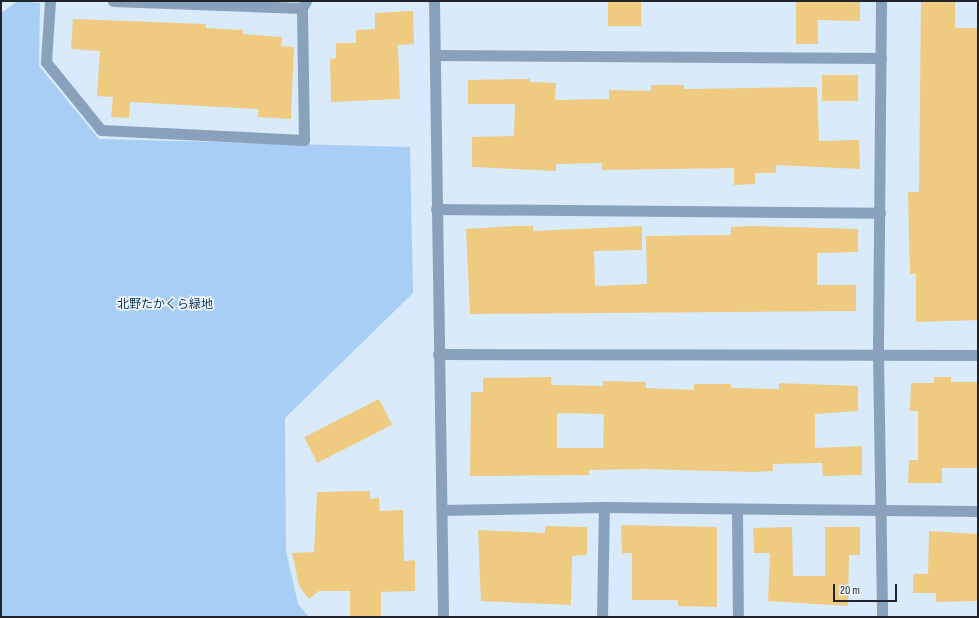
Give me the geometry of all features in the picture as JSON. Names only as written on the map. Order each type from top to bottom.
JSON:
[{"type":"street","points":[[50,1],[46,62],[101,130],[304,140],[304,5],[113,1]]},
{"type":"street","points":[[434,1],[443,617]]},
{"type":"street","points":[[881,1],[878,354],[883,511],[882,617]]},
{"type":"street","points":[[435,55],[881,58]]},
{"type":"street","points":[[436,210],[880,213]]},
{"type":"street","points":[[438,354],[978,355]]},
{"type":"street","points":[[442,510],[604,507],[738,511],[978,511]]},
{"type":"street","points":[[602,617],[604,507]]},
{"type":"street","points":[[738,511],[738,617]]},
{"type":"green space","name":"北野たかくら緑地","points":[[18,1],[40,3],[39,66],[99,139],[410,147],[413,293],[285,418],[286,551],[298,604],[309,617],[1,617],[1,13]]},
{"type":"building","points":[[608,1],[641,1],[641,26],[608,26]]},
{"type":"building","points":[[796,1],[860,1],[860,21],[818,20],[818,44],[796,44]]},
{"type":"building","points":[[921,1],[955,1],[955,28],[978,28],[978,320],[916,322],[916,274],[910,274],[908,192],[919,192]]},
{"type":"building","points":[[413,11],[414,44],[398,45],[400,99],[331,102],[330,59],[336,58],[336,43],[356,43],[356,30],[375,29],[375,13]]},
{"type":"building","points":[[73,19],[206,24],[206,28],[243,30],[243,34],[282,37],[281,46],[294,47],[291,119],[258,117],[258,109],[130,102],[129,118],[111,117],[113,97],[97,96],[100,51],[71,49]]},
{"type":"building","points":[[822,75],[858,75],[858,101],[822,101]]},
{"type":"building","points":[[530,79],[530,82],[556,83],[555,100],[609,99],[609,90],[651,91],[651,85],[684,85],[684,89],[817,87],[819,141],[859,140],[860,169],[776,165],[776,173],[755,173],[755,184],[734,185],[734,168],[602,170],[602,163],[556,164],[556,171],[472,167],[472,137],[514,136],[515,104],[468,104],[468,80]]},
{"type":"building","points":[[533,226],[533,231],[642,226],[642,250],[594,251],[595,285],[598,286],[647,284],[646,236],[731,235],[731,227],[752,226],[858,229],[858,252],[817,253],[817,285],[856,285],[856,311],[470,314],[466,229]]},
{"type":"building","points":[[551,377],[551,385],[603,386],[603,381],[646,382],[646,388],[694,390],[694,384],[731,384],[731,388],[779,389],[779,383],[858,386],[858,411],[815,414],[815,448],[862,446],[862,475],[823,476],[822,463],[773,464],[773,471],[751,472],[643,469],[589,470],[589,475],[470,476],[471,392],[483,392],[483,378]],"holes":[[[557,413],[604,414],[603,448],[557,448]]]},
{"type":"building","points":[[934,377],[951,377],[951,382],[978,382],[978,468],[942,468],[942,483],[908,483],[909,460],[918,460],[918,411],[910,411],[911,383],[934,383]]},
{"type":"building","points":[[379,399],[392,425],[317,463],[304,437]]},
{"type":"building","points":[[370,491],[370,499],[379,498],[380,511],[403,510],[404,561],[415,560],[415,591],[381,592],[381,617],[350,617],[350,591],[319,591],[309,599],[299,586],[292,553],[314,552],[317,492]]},
{"type":"building","points":[[621,525],[717,527],[717,607],[678,606],[678,600],[632,600],[632,553],[622,553]]},
{"type":"building","points":[[545,526],[587,527],[587,555],[572,556],[571,605],[481,601],[478,530],[545,533]]},
{"type":"building","points":[[792,527],[793,576],[825,576],[825,527],[860,527],[860,555],[849,555],[848,606],[768,601],[770,553],[754,553],[753,528]]},
{"type":"building","points":[[929,531],[978,534],[978,601],[936,602],[936,593],[913,593],[913,574],[928,574]]}]
